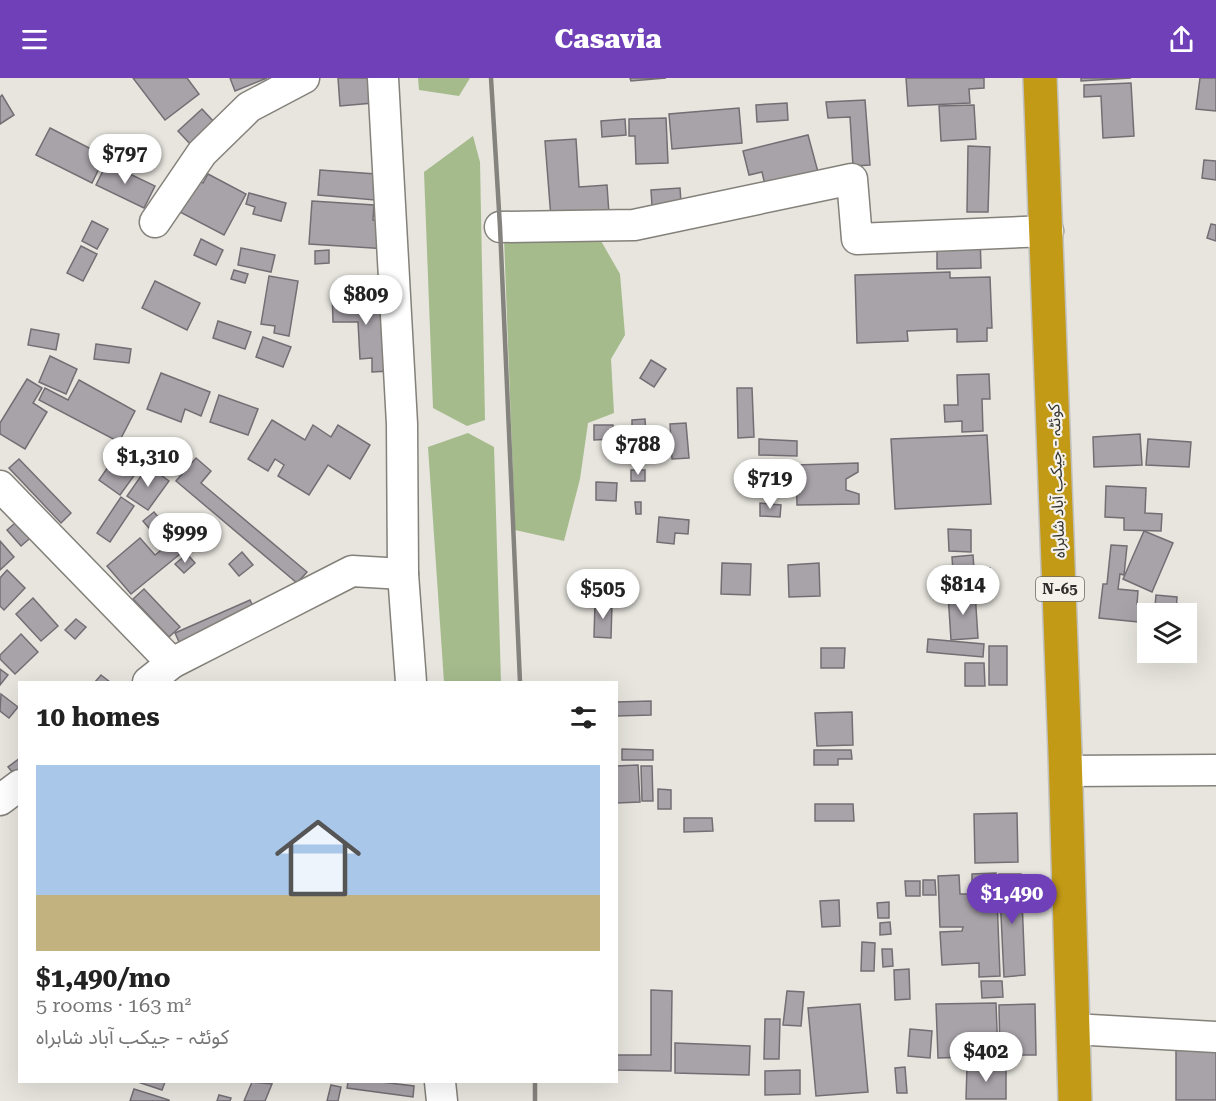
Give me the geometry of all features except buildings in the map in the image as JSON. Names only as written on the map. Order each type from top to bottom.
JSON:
[{"type":"highway","name":"کوئٹہ - جیکب آباد شاہراہ","points":[[1040,78],[1048,231],[1075,1101]]},
{"type":"street","points":[[155,222],[202,153],[249,107],[304,78]]},
{"type":"street","points":[[383,78],[402,424],[403,574],[411,681]]},
{"type":"street","points":[[500,227],[634,225],[852,179],[857,239],[1048,231]]},
{"type":"street","points":[[0,486],[172,663]]},
{"type":"street","points":[[149,681],[172,663],[352,571],[403,574]]},
{"type":"street","points":[[1066,771],[1216,770]]},
{"type":"street","points":[[0,800],[18,786]]},
{"type":"street","points":[[1073,1029],[1216,1037]]},
{"type":"street","points":[[440,1083],[442,1101]]},
{"type":"green space","points":[[418,78],[470,78],[459,96],[419,90]]},
{"type":"green space","points":[[473,136],[480,162],[485,420],[467,426],[433,408],[424,172]]},
{"type":"green space","points":[[597,234],[620,274],[625,335],[611,359],[614,413],[588,423],[580,479],[564,541],[515,530],[504,238]]},
{"type":"green space","points":[[468,433],[494,447],[501,681],[444,681],[428,447]]},
{"type":"railway","points":[[491,78],[500,227],[520,681]]},
{"type":"railway","points":[[535,1083],[535,1101]]}]
